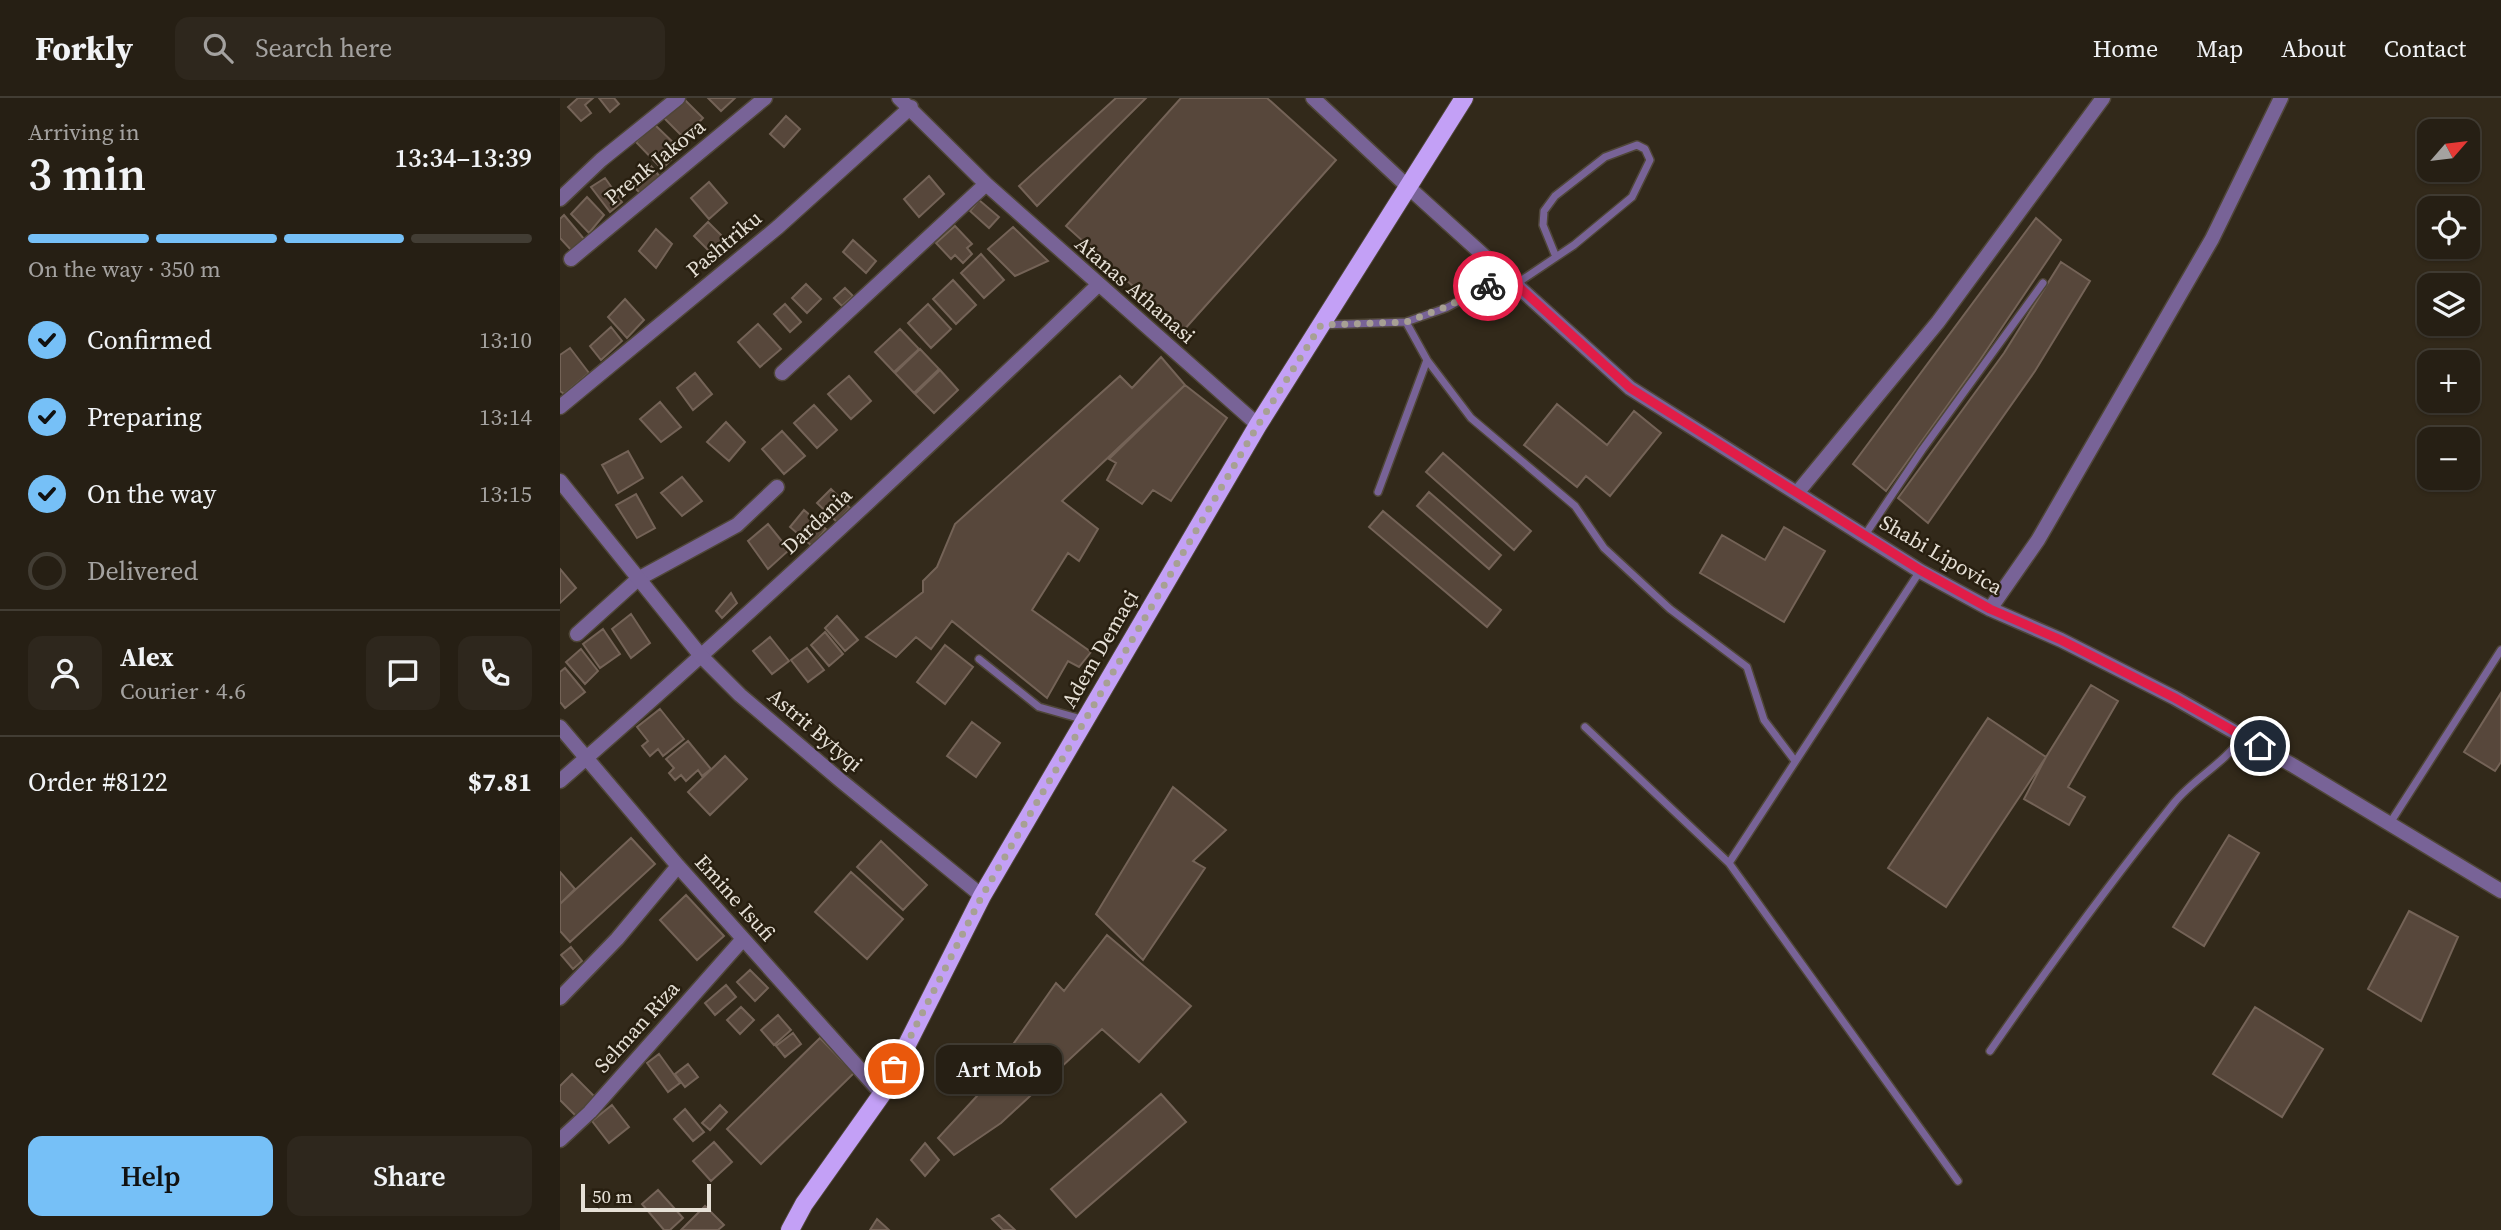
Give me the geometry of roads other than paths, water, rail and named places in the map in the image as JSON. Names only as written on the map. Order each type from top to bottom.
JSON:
[{"type":"main road","name":"Adem Demaçi","points":[[789,1230],[804,1204],[882,1094],[982,896],[1258,425],[1464,98]]},
{"type":"street","points":[[560,199],[601,160],[678,98]]},
{"type":"street","name":"Prenk Jakova","points":[[571,258],[765,98]]},
{"type":"street","name":"Shabi Lipovica","points":[[1313,98],[1630,388],[1920,570],[1990,609],[2061,640],[2163,692],[2499,885]]},
{"type":"street","points":[[1797,493],[1938,322],[2103,98]]},
{"type":"street","points":[[1990,609],[2038,540],[2212,239],[2281,98]]},
{"type":"street","name":"Atanas Athanasi","points":[[905,102],[986,184],[1097,286],[1258,425]]},
{"type":"street","name":"Pashtriku","points":[[560,408],[778,227],[905,102]]},
{"type":"street","points":[[782,373],[986,184]]},
{"type":"street","name":"Dardania","points":[[560,781],[701,656],[951,426],[1097,286]]},
{"type":"street","name":"Astrit Bytyqi","points":[[560,481],[701,656],[740,695],[982,896]]},
{"type":"street","points":[[576,634],[638,579],[737,525],[777,487]]},
{"type":"street","name":"Emine Isufi","points":[[560,727],[585,759],[635,812],[678,866],[882,1094]]},
{"type":"street","points":[[560,998],[617,939],[678,866]]},
{"type":"street","name":"Selman Riza","points":[[560,1140],[590,1112],[743,939]]},
{"type":"lane","points":[[1321,325],[1406,322],[1512,280],[1556,257],[1632,197],[1650,160],[1645,149],[1637,145],[1605,156],[1555,196],[1544,211],[1543,225],[1556,257]]},
{"type":"lane","points":[[1865,535],[1922,450],[2043,283]]},
{"type":"lane","points":[[1406,322],[1427,360],[1471,418],[1575,506],[1604,548],[1670,609],[1747,667],[1764,720],[1795,761]]},
{"type":"lane","points":[[1378,492],[1427,360]]},
{"type":"lane","points":[[1728,863],[1920,570]]},
{"type":"lane","points":[[2389,824],[2501,650]]},
{"type":"lane","points":[[979,659],[1038,706],[1085,720]]},
{"type":"lane","points":[[1585,727],[1728,863],[1958,1181]]},
{"type":"lane","points":[[1990,1051],[2074,929],[2177,800],[2230,755],[2243,736]]},
{"type":"place","name":"Art Mob","points":[[894,1069]]}]
